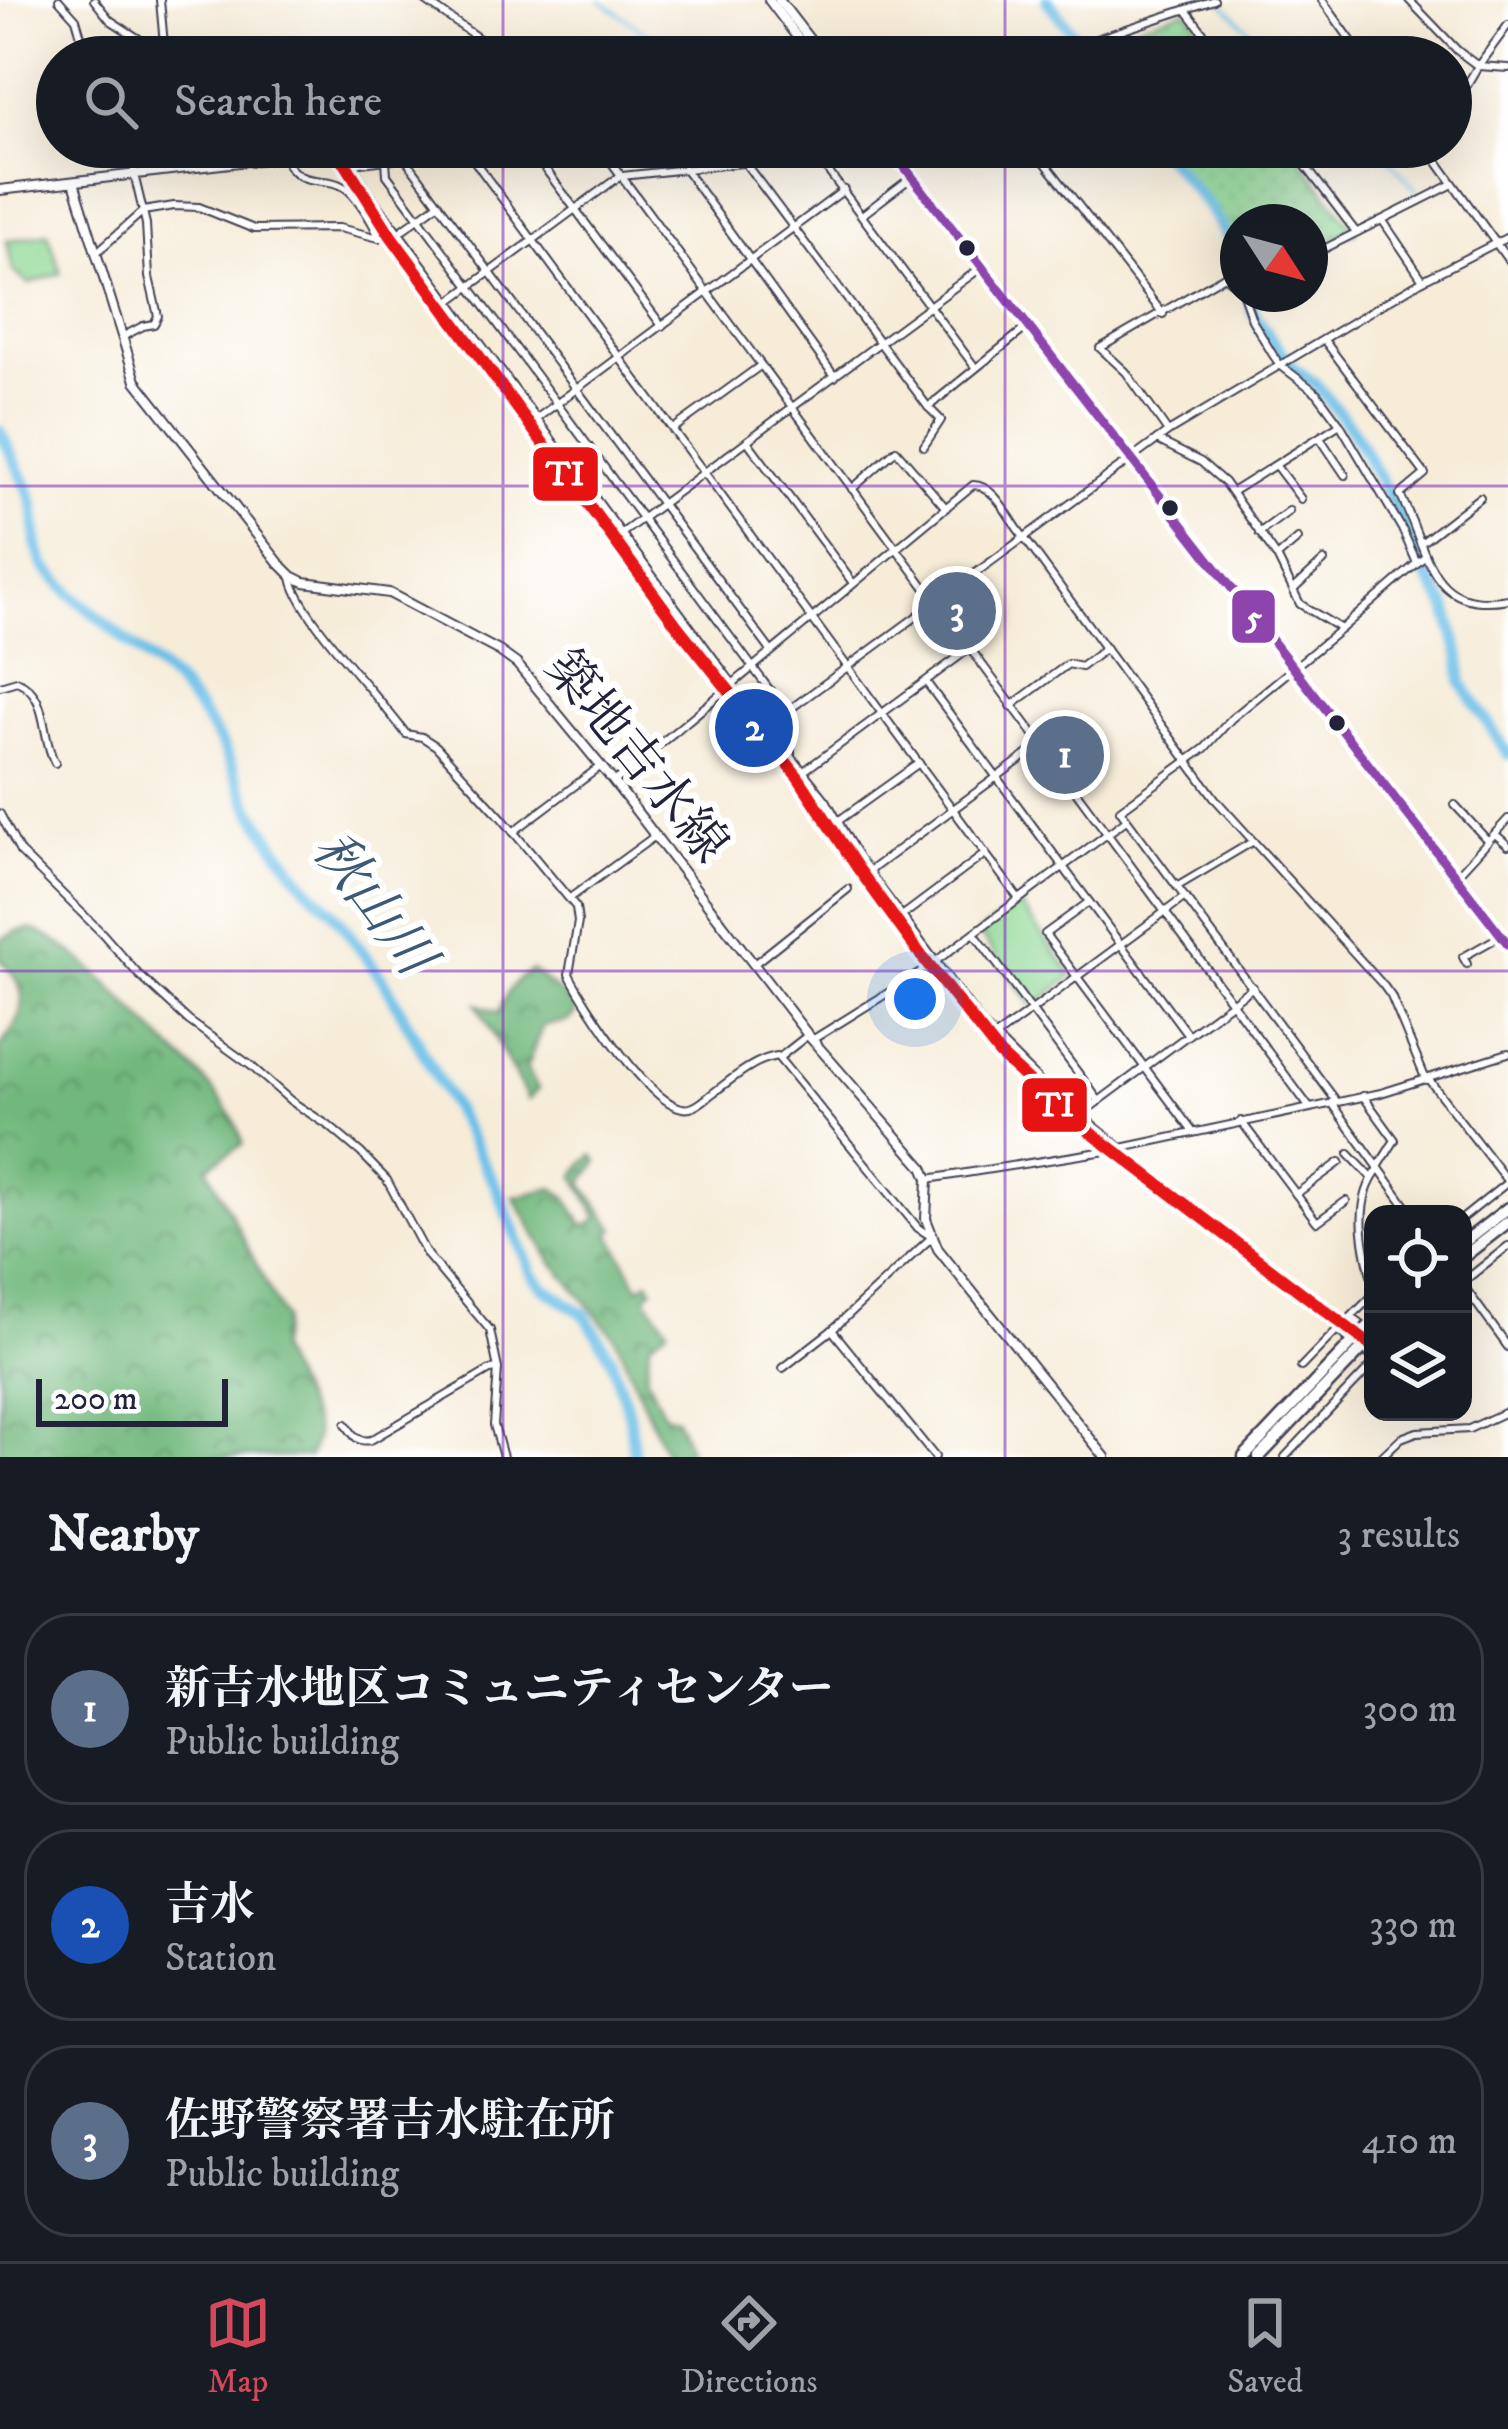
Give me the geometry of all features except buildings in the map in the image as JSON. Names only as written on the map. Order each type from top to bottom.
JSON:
[{"type":"highway","points":[[1472,1236],[1508,1208]]},
{"type":"highway","points":[[1472,1250],[1508,1222]]},
{"type":"highway","points":[[1259,1457],[1364,1338]]},
{"type":"highway","points":[[1244,1457],[1355,1348]]},
{"type":"main road","points":[[769,0],[796,36]]},
{"type":"main road","points":[[779,0],[807,36]]},
{"type":"main road","points":[[0,190],[145,168]]},
{"type":"main road","points":[[905,168],[1505,939]]},
{"type":"main road","points":[[74,182],[131,370],[141,389],[292,576]]},
{"type":"main road","name":"築地吉水線","points":[[292,576],[310,584],[389,592],[506,655],[523,670],[810,1038],[923,1167],[928,1179]]},
{"type":"main road","points":[[928,1179],[926,1219],[932,1238],[1102,1456]]},
{"type":"street","points":[[59,0],[76,19],[81,36]]},
{"type":"street","points":[[94,0],[110,20],[135,36]]},
{"type":"street","points":[[160,0],[164,36]]},
{"type":"street","points":[[424,0],[475,36]]},
{"type":"street","points":[[1106,36],[1214,0]]},
{"type":"street","points":[[1322,0],[1348,36]]},
{"type":"street","points":[[1409,0],[1444,36]]},
{"type":"street","points":[[1186,10],[1206,36]]},
{"type":"street","points":[[1472,76],[1508,25]]},
{"type":"street","points":[[1472,62],[1508,68]]},
{"type":"street","points":[[291,168],[296,174],[341,185],[379,238]]},
{"type":"street","points":[[355,168],[732,683]]},
{"type":"street","points":[[386,168],[387,176],[786,712]]},
{"type":"street","points":[[417,168],[771,651]]},
{"type":"street","points":[[480,168],[1019,899]]},
{"type":"street","points":[[545,168],[662,326]]},
{"type":"street","points":[[615,168],[1309,1107]]},
{"type":"street","points":[[449,302],[621,176],[685,168],[836,376]]},
{"type":"street","points":[[749,168],[941,420],[924,446]]},
{"type":"street","points":[[827,168],[975,368]]},
{"type":"street","points":[[1049,168],[1163,314]]},
{"type":"street","points":[[1307,168],[1356,232]]},
{"type":"street","points":[[1442,168],[1508,260]]},
{"type":"street","points":[[122,337],[154,324],[158,316],[134,169]]},
{"type":"street","points":[[862,215],[912,177]]},
{"type":"street","points":[[1328,247],[1453,184]]},
{"type":"street","points":[[536,419],[844,190]]},
{"type":"street","points":[[96,253],[143,211],[187,205],[254,230],[339,228],[379,238],[398,233],[439,203]]},
{"type":"street","points":[[1383,220],[1424,280]]},
{"type":"street","points":[[1121,1148],[1040,1082],[995,1037],[868,872],[791,756],[791,742],[778,725],[779,718],[1168,432],[1424,280],[1508,238]]},
{"type":"street","points":[[621,534],[982,267]]},
{"type":"street","points":[[1168,432],[1126,372],[1100,348],[1220,278]]},
{"type":"street","points":[[1249,312],[1280,364],[1317,393],[1340,424],[1420,560],[1459,598],[1477,602],[1508,598]]},
{"type":"street","points":[[928,407],[1027,327]]},
{"type":"street","points":[[1324,340],[1424,474],[1400,495],[1412,518],[1420,560]]},
{"type":"street","points":[[673,429],[760,366]]},
{"type":"street","points":[[1232,492],[1340,424]]},
{"type":"street","points":[[1319,438],[1345,475]]},
{"type":"street","points":[[1157,440],[1201,462],[1232,492],[1277,557],[1300,604],[1342,629]]},
{"type":"street","points":[[748,442],[853,584]]},
{"type":"street","points":[[851,490],[896,450],[946,508]]},
{"type":"street","points":[[1276,466],[1301,499]]},
{"type":"street","points":[[614,782],[973,485],[980,484],[1252,842],[1391,996],[1427,1079],[1508,1182],[1472,1211]]},
{"type":"street","points":[[1419,544],[1480,497]]},
{"type":"street","points":[[1259,533],[1289,511]]},
{"type":"street","points":[[1277,557],[1298,539]]},
{"type":"street","points":[[1406,1205],[1253,987],[1120,810],[1204,748],[1231,718],[1420,560]]},
{"type":"street","points":[[1294,590],[1324,561]]},
{"type":"street","points":[[292,576],[293,587],[317,623],[406,734],[436,746],[570,898],[578,922],[568,974],[611,1041],[667,1104],[690,1108],[744,1070],[768,1057],[780,1057],[920,973]]},
{"type":"street","points":[[1011,706],[1068,664],[1081,667],[1106,648]]},
{"type":"street","points":[[804,771],[969,649]]},
{"type":"street","points":[[0,686],[17,681],[30,688],[43,713],[55,763]]},
{"type":"street","points":[[926,682],[1188,1035]]},
{"type":"street","points":[[868,872],[1062,729]]},
{"type":"street","points":[[838,821],[919,763]]},
{"type":"street","points":[[513,832],[602,766]]},
{"type":"street","points":[[1455,805],[1488,842]]},
{"type":"street","points":[[0,814],[20,853],[138,974],[189,1021],[373,1164],[394,1192],[427,1256],[490,1330],[498,1369],[494,1416],[503,1457]]},
{"type":"street","points":[[1456,876],[1508,819]]},
{"type":"street","points":[[936,961],[1126,820]]},
{"type":"street","points":[[1495,833],[1508,845]]},
{"type":"street","points":[[570,898],[655,836]]},
{"type":"street","points":[[1177,886],[1252,842]]},
{"type":"street","points":[[902,916],[986,853]]},
{"type":"street","points":[[754,964],[848,889]]},
{"type":"street","points":[[995,1037],[1186,897]]},
{"type":"street","points":[[1089,902],[1045,934],[1193,1132]]},
{"type":"street","points":[[974,933],[1099,1101]]},
{"type":"street","points":[[1467,964],[1463,957],[1505,939]]},
{"type":"street","points":[[1080,1115],[1253,987]]},
{"type":"street","points":[[928,1179],[1121,1148],[1363,1096],[1508,1053]]},
{"type":"street","points":[[780,1057],[918,1228],[932,1238],[783,1368]]},
{"type":"street","points":[[1363,1096],[1395,1140],[1372,1178],[1362,1205],[1364,1219]]},
{"type":"street","points":[[1241,1121],[1318,1222],[1346,1201]]},
{"type":"street","points":[[1349,1154],[1372,1178]]},
{"type":"street","points":[[1296,1195],[1340,1162]]},
{"type":"street","points":[[1472,1276],[1508,1246]]},
{"type":"street","points":[[1472,1296],[1508,1347]]},
{"type":"street","points":[[1364,1304],[1351,1317],[1364,1325]]},
{"type":"street","points":[[832,1330],[934,1457]]},
{"type":"street","points":[[1301,1367],[1337,1330],[1364,1353]]},
{"type":"street","points":[[346,1424],[354,1438],[371,1440],[498,1369]]},
{"type":"street","points":[[1285,1457],[1364,1371]]},
{"type":"street","points":[[1381,1457],[1401,1438],[1417,1432],[1468,1429],[1508,1411]]},
{"type":"green space","points":[[1186,10],[1206,36],[1106,36]]},
{"type":"green space","points":[[1176,168],[1307,168],[1356,232],[1328,239],[1328,204],[1220,204],[1220,226]]},
{"type":"green space","points":[[48,233],[61,273],[29,284],[13,271],[7,241]]},
{"type":"green space","points":[[1021,906],[1071,973],[1035,1005],[981,936],[981,931]]},
{"type":"green space","points":[[30,929],[64,947],[101,978],[206,1082],[234,1121],[243,1144],[207,1167],[284,1319],[277,1350],[313,1422],[316,1436],[309,1457],[0,1457],[0,1047],[20,1013],[22,993],[0,960],[0,940]]},
{"type":"green space","points":[[532,970],[576,1007],[569,1020],[543,1025],[526,1068],[538,1089],[528,1100],[477,1004],[499,1013],[511,988]]},
{"type":"green space","points":[[593,1155],[598,1161],[584,1186],[615,1229],[610,1233],[639,1288],[649,1281],[653,1288],[646,1297],[668,1328],[650,1342],[646,1375],[664,1414],[676,1418],[689,1449],[676,1457],[667,1457],[615,1337],[550,1259],[514,1197],[554,1188],[566,1197],[583,1225],[592,1223],[598,1218],[575,1176]]},
{"type":"waterway","points":[[600,0],[651,36]]},
{"type":"waterway","points":[[1047,0],[1075,36]]},
{"type":"waterway","points":[[1219,0],[1257,36]]},
{"type":"waterway","points":[[1176,168],[1220,225]]},
{"type":"waterway","points":[[1397,168],[1417,191]]},
{"type":"waterway","points":[[1253,312],[1294,369],[1315,383],[1352,429],[1419,564],[1446,606],[1462,683],[1508,754]]},
{"type":"waterway","name":"秋山川","points":[[0,431],[34,506],[44,566],[175,682],[199,710],[274,844],[386,984],[496,1186],[532,1274],[585,1315],[610,1356],[630,1417],[634,1457]]},
{"type":"transit line","name":"TI","points":[[348,168],[391,236],[678,627],[798,777],[923,958],[1000,1055],[1056,1106],[1364,1340]]},
{"type":"transit line","name":"5","points":[[905,168],[1508,944]]},
{"type":"place","name":"佐野警察署吉水駐在所","points":[[957,611]]},
{"type":"place","name":"吉水","points":[[754,728]]},
{"type":"place","name":"新吉水地区コミュニティセンター","points":[[1065,755]]}]
